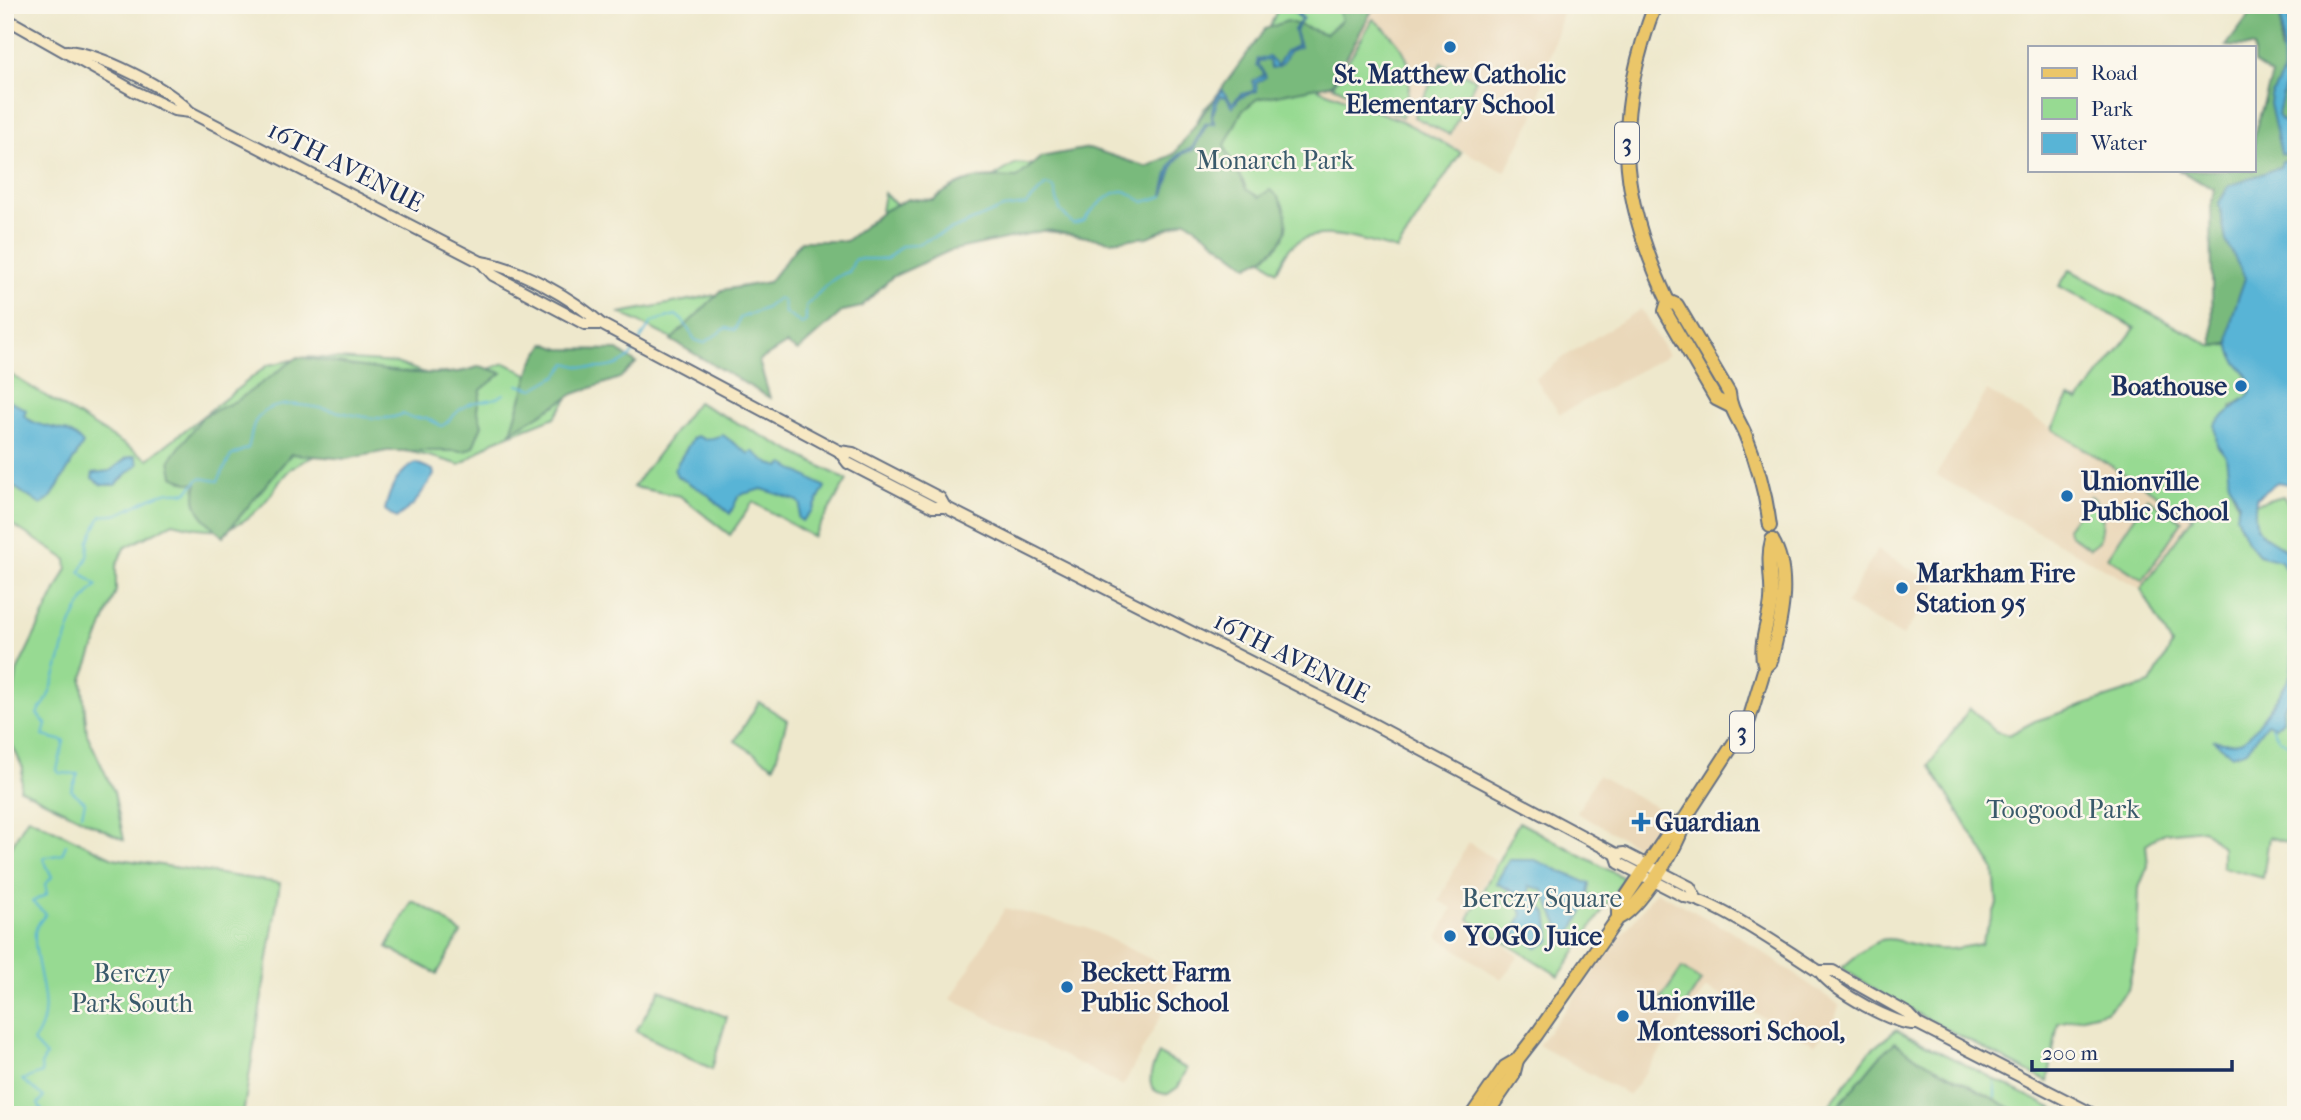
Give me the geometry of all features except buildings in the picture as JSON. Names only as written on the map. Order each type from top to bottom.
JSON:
[{"type":"main road","name":"3","points":[[1472,1115],[1505,1067],[1517,1059],[1618,918],[1627,915],[1674,825],[1684,820],[1749,720],[1765,667],[1771,661],[1783,598],[1779,551],[1771,533],[1761,476],[1746,435],[1730,405],[1716,399],[1673,327],[1665,311],[1668,301],[1634,217],[1626,172],[1630,89],[1655,5]]},
{"type":"main road","name":"16TH AVENUE","points":[[5,18],[67,51],[83,52],[139,79],[180,101],[190,112],[481,262],[499,264],[588,312],[601,324],[839,451],[853,453],[940,498],[945,507],[1373,724],[1616,854],[1624,853],[1685,897],[1696,898],[1819,971],[1833,971],[1909,1014],[1919,1024],[2095,1115]]},
{"type":"main road","name":"3","points":[[1486,1115],[1513,1076],[1517,1059]]},
{"type":"shaded area","name":"St. Matthew Catholic Elementary School","points":[[1376,5],[1564,5],[1533,118],[1505,172],[1402,121],[1319,89]]},
{"type":"shaded area","points":[[1641,309],[1668,355],[1560,414],[1535,379],[1564,357]]},
{"type":"shaded area","name":"Unionville Public School","points":[[1987,391],[2090,451],[2194,518],[2141,589],[1936,475]]},
{"type":"shaded area","points":[[1877,550],[1938,585],[1903,636],[1846,604]]},
{"type":"shaded area","points":[[1598,775],[1665,812],[1644,850],[1577,813]]},
{"type":"shaded area","points":[[1468,842],[1496,860],[1466,919],[1519,956],[1502,980],[1438,937],[1452,908],[1439,901]]},
{"type":"shaded area","name":"Unionville Montessori School,","points":[[1656,891],[1738,935],[1839,1005],[1834,1023],[1815,1044],[1706,988],[1629,1095],[1538,1045]]},
{"type":"shaded area","name":"Beckett Farm Public School","points":[[1005,908],[1087,928],[1183,975],[1123,1086],[951,999]]},
{"type":"green space","name":"Monarch Park","points":[[1279,5],[1376,5],[1319,89],[1402,121],[1461,152],[1397,250],[1342,236],[1314,236],[1291,247],[1277,271],[1190,200],[1110,238],[996,226],[922,249],[738,372],[620,313],[774,284],[877,236],[884,193],[917,225],[1016,163],[1118,172],[1174,163],[1204,109],[1256,61]]},
{"type":"green space","points":[[1336,5],[1375,5],[1332,84],[1257,99],[1242,111],[1225,145],[1246,189],[1259,197],[1270,190],[1280,200],[1286,214],[1286,229],[1280,243],[1253,264],[1248,266],[1186,220],[1148,237],[1110,241],[1046,230],[949,251],[892,277],[861,307],[843,311],[798,351],[786,344],[759,361],[770,398],[671,340],[722,290],[769,282],[801,241],[846,241],[885,210],[908,199],[933,200],[954,186],[972,179],[1017,178],[1041,157],[1089,148],[1147,167],[1174,154],[1265,29],[1287,21],[1326,34],[1342,20]]},
{"type":"green space","points":[[2257,5],[2281,5],[2280,49],[2296,79],[2296,335],[2213,346],[2211,206],[2214,189],[2182,172],[2256,172],[2256,128],[2272,75],[2256,64],[2256,46],[2226,46]]},
{"type":"green space","points":[[1373,19],[1396,40],[1408,62],[1409,86],[1402,117],[1333,86]]},
{"type":"green space","points":[[1441,63],[1476,80],[1450,135],[1414,117]]},
{"type":"green space","name":"Toogood Park","points":[[2070,270],[2212,346],[2230,345],[2233,357],[2249,377],[2249,396],[2232,406],[2217,445],[2226,456],[2232,490],[2239,508],[2283,496],[2296,516],[2296,845],[2269,837],[2263,878],[2222,867],[2222,847],[2203,829],[2164,833],[2146,844],[2148,866],[2139,887],[2137,946],[2128,990],[2107,1011],[2058,1023],[2048,1082],[1889,999],[1842,968],[1869,946],[1886,939],[1941,949],[1981,944],[1997,904],[1994,869],[1929,765],[1970,708],[1995,731],[2009,735],[2035,721],[2150,684],[2172,645],[2141,589],[2193,517],[2052,429],[2069,397],[2079,401],[2135,328],[2059,286]]},
{"type":"green space","points":[[545,343],[560,349],[618,350],[636,363],[620,378],[574,394],[511,432],[532,364]]},
{"type":"green space","points":[[298,357],[391,371],[441,373],[480,366],[502,373],[481,390],[477,409],[482,425],[473,447],[465,451],[387,451],[346,459],[291,454],[223,537],[197,507],[197,483],[187,483],[173,476],[170,460],[203,416],[238,400]]},
{"type":"green space","points":[[308,357],[396,363],[431,375],[489,369],[505,363],[570,395],[555,417],[494,441],[460,465],[397,450],[353,448],[332,451],[292,468],[258,509],[237,524],[226,528],[202,529],[173,523],[124,548],[116,566],[116,591],[82,680],[87,734],[114,792],[124,840],[20,789],[23,768],[8,736],[17,671],[67,568],[66,559],[5,520],[5,371],[148,459],[268,365]]},
{"type":"green space","points":[[697,402],[847,480],[813,537],[753,502],[730,535],[680,496],[633,487]]},
{"type":"green space","points":[[2090,496],[2099,505],[2103,522],[2099,541],[2090,548],[2070,535],[2067,528]]},
{"type":"green space","points":[[2147,498],[2182,521],[2143,580],[2108,557]]},
{"type":"green space","points":[[759,702],[787,720],[774,766],[735,741]]},
{"type":"green space","name":"Berczy Park South","points":[[28,817],[113,858],[280,883],[243,1115],[5,1115],[5,858]]},
{"type":"green space","name":"Berczy Square","points":[[1519,822],[1624,878],[1559,976],[1468,919]]},
{"type":"green space","points":[[412,901],[436,913],[461,933],[437,974],[387,947]]},
{"type":"green space","points":[[1682,968],[1701,981],[1681,1012],[1661,999]]},
{"type":"green space","points":[[660,990],[727,1017],[712,1069],[636,1031]]},
{"type":"green space","points":[[1896,1030],[2066,1115],[1822,1115],[1871,1050]]},
{"type":"green space","points":[[1895,1042],[1907,1052],[2020,1113],[1831,1115],[1878,1058]]},
{"type":"green space","points":[[1159,1054],[1187,1069],[1178,1087],[1168,1094],[1160,1093],[1151,1085],[1151,1073]]},
{"type":"water","points":[[1299,5],[1297,12],[1303,18],[1295,31],[1300,47],[1289,51],[1283,62],[1278,66],[1275,67],[1271,68],[1269,60],[1258,61],[1262,71],[1257,65],[1257,59],[1269,57],[1277,66],[1286,51],[1298,45],[1294,30],[1301,20],[1294,11]]},
{"type":"water","points":[[2281,5],[2289,5],[2289,53],[2292,58],[2278,115],[2283,122],[2296,126],[2296,153],[2281,154],[2270,104],[2271,96],[2283,73]]},
{"type":"water","points":[[1264,74],[1266,77],[1256,83],[1257,91],[1239,98],[1233,107],[1226,97],[1220,96],[1212,116],[1215,101],[1222,90],[1232,103],[1242,94],[1254,91],[1253,81]]},
{"type":"water","points":[[1212,116],[1215,124],[1207,124],[1193,150],[1180,156],[1172,168],[1163,196],[1174,160],[1184,151],[1192,148],[1205,124],[1213,122]]},
{"type":"water","points":[[2296,160],[2296,504],[2288,484],[2277,482],[2256,498],[2255,512],[2259,530],[2296,559],[2296,693],[2283,707],[2283,720],[2275,727],[2267,723],[2247,750],[2232,755],[2213,740],[2234,743],[2245,739],[2284,687],[2291,673],[2291,587],[2281,561],[2259,555],[2247,541],[2236,516],[2239,503],[2229,482],[2226,456],[2217,445],[2215,425],[2250,393],[2251,386],[2248,376],[2231,351],[2231,324],[2245,278],[2226,241],[2219,203],[2229,186],[2280,167],[2282,161]]},
{"type":"water","points":[[5,398],[26,410],[24,415],[30,420],[70,433],[83,444],[52,496],[41,505],[5,481]]},
{"type":"water","points":[[723,435],[749,454],[752,451],[770,464],[780,467],[784,464],[825,487],[813,510],[802,521],[798,518],[801,505],[798,501],[762,489],[739,495],[730,514],[706,493],[677,476],[674,469],[693,438],[697,436],[706,440]]},
{"type":"water","points":[[135,456],[138,464],[115,485],[102,485],[92,478],[93,473],[110,471],[127,458]]},
{"type":"water","points":[[416,463],[433,470],[434,475],[414,504],[396,518],[385,510],[389,496],[399,477]]},
{"type":"water","points":[[1509,860],[1535,860],[1590,884],[1585,908],[1571,933],[1562,933],[1543,890],[1529,886],[1530,895],[1547,913],[1551,941],[1537,948],[1514,932],[1522,915],[1516,893],[1496,883]]},
{"type":"waterway","points":[[640,340],[652,322],[676,315],[695,340],[704,343],[726,328],[735,330],[740,318],[766,308],[778,298],[783,301],[785,313],[802,324],[806,321],[806,306],[831,281],[849,272],[855,259],[887,259],[901,246],[915,245],[1003,208],[1026,205],[1046,185],[1054,188],[1060,210],[1073,224],[1084,221],[1101,202],[1119,192],[1124,191],[1144,202],[1163,196]]},
{"type":"waterway","points":[[518,385],[534,389],[558,375],[567,363],[606,368],[623,362],[636,348]]},
{"type":"waterway","points":[[82,814],[85,802],[71,790],[78,774],[59,773],[57,770],[64,741],[43,736],[46,724],[37,714],[52,686],[70,626],[97,585],[80,572],[88,557],[89,541],[101,516],[118,514],[161,494],[186,493],[200,478],[218,481],[231,456],[248,448],[255,422],[267,410],[284,405],[303,405],[366,417],[386,418],[403,414],[410,418],[426,418],[442,426],[467,405],[504,394]]},
{"type":"waterway","points":[[2272,727],[2279,739],[2296,749]]},
{"type":"waterway","points":[[45,1115],[38,1104],[44,1097],[22,1080],[42,1073],[41,1065],[46,1056],[33,1042],[40,1029],[45,1003],[35,933],[37,925],[46,914],[32,902],[47,894],[45,884],[52,877],[43,858],[62,854],[66,845]]},
{"type":"waterway","points":[[1995,1083],[1995,1097]]},
{"type":"place","name":"St. Matthew Catholic Elementary School","points":[[1450,47]]},
{"type":"place","name":"Boathouse","points":[[2241,386]]},
{"type":"place","name":"Unionville Public School","points":[[2067,496]]},
{"type":"place","name":"Markham Fire Station 95","points":[[1902,588]]},
{"type":"place","name":"Guardian","points":[[1641,822]]},
{"type":"place","name":"YOGO Juice","points":[[1450,936]]},
{"type":"place","name":"Beckett Farm Public School","points":[[1067,987]]},
{"type":"place","name":"Unionville Montessori School,","points":[[1623,1016]]}]
